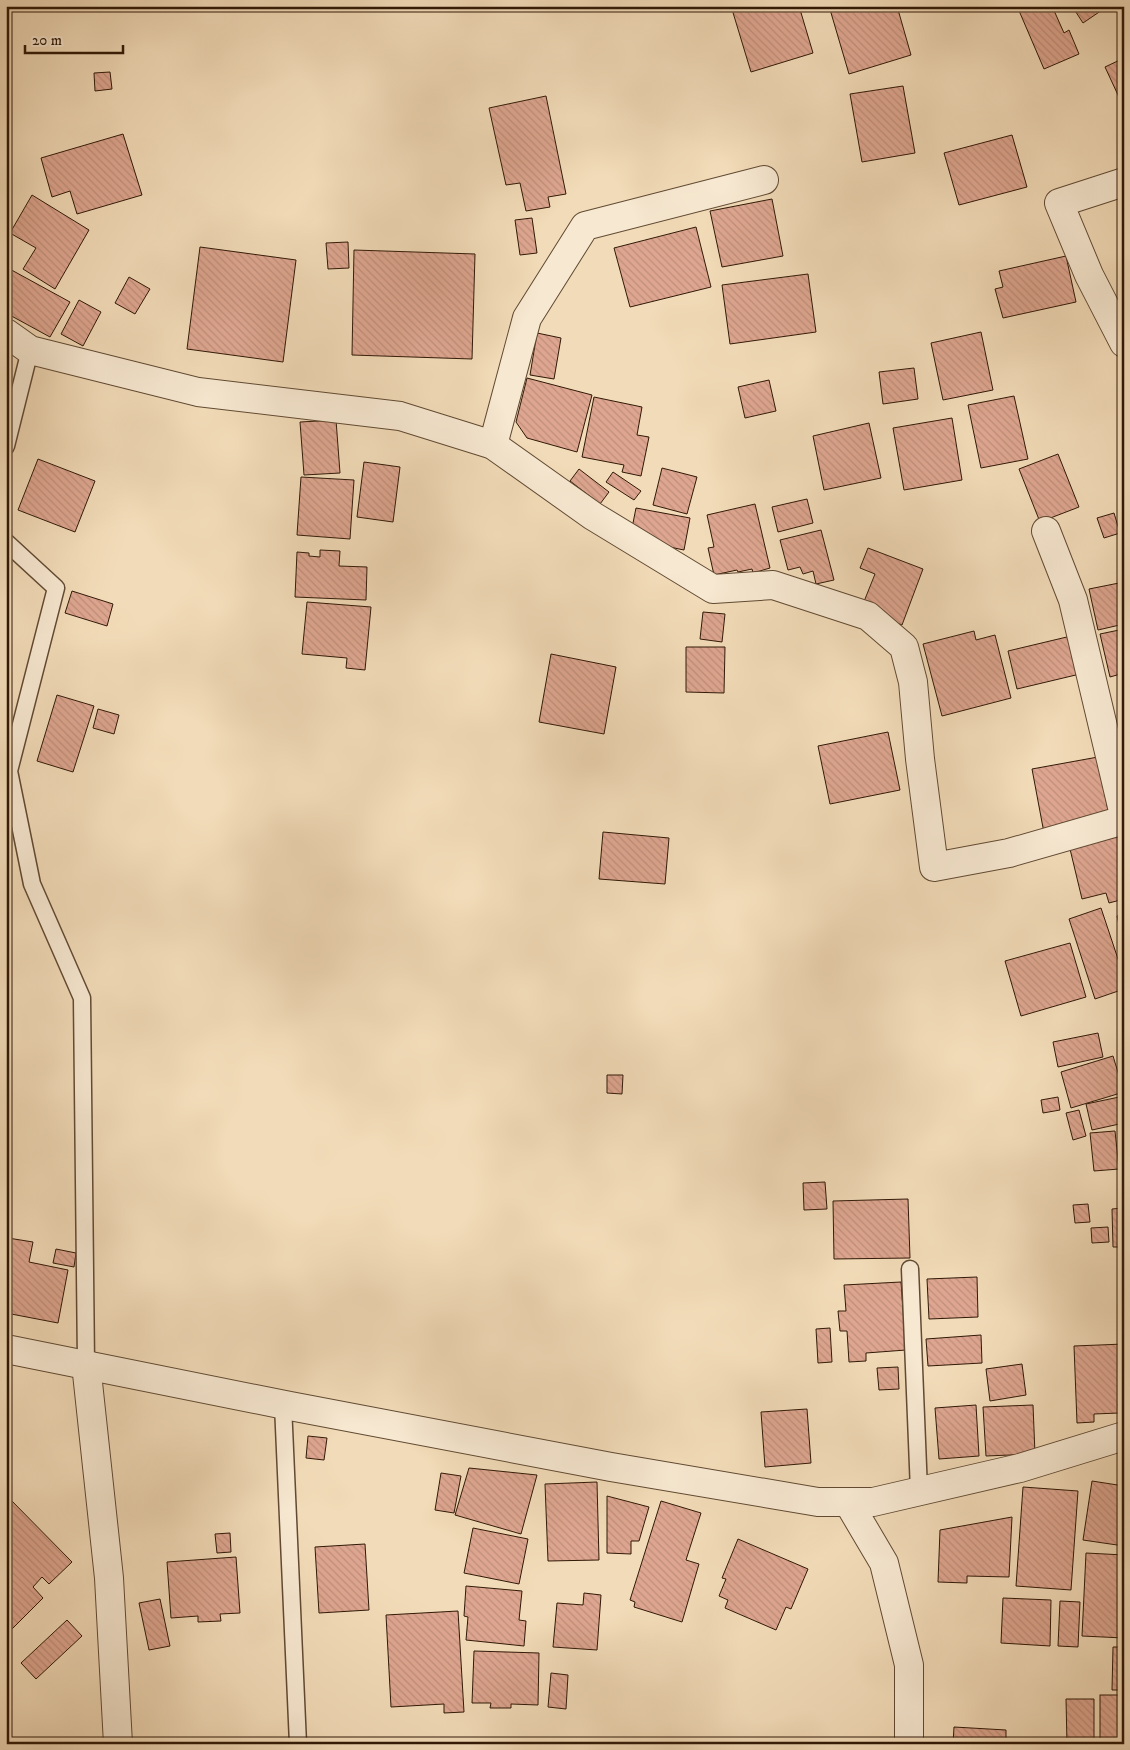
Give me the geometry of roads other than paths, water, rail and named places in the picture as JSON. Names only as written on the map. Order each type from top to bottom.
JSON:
[{"type":"street","points":[[493,445],[527,318],[585,226],[764,180]]},
{"type":"street","points":[[1124,182],[1059,203],[1089,275],[1124,343]]},
{"type":"street","points":[[6,333],[30,350],[198,392],[400,416],[493,445],[592,516],[713,589],[773,585],[868,616],[904,647],[913,682],[920,759],[934,868],[1009,853],[1124,820]]},
{"type":"street","points":[[1046,531],[1073,600],[1124,814]]},
{"type":"street","points":[[6,1349],[283,1405],[671,1478],[818,1502],[873,1502],[1020,1468],[1124,1436]]},
{"type":"street","points":[[86,1364],[109,1578],[118,1744]]},
{"type":"street","points":[[848,1502],[884,1563],[909,1665],[909,1744]]},
{"type":"lane","points":[[6,446],[30,350]]},
{"type":"lane","points":[[6,542],[56,588],[8,771],[32,884],[82,998],[86,1364]]},
{"type":"lane","points":[[910,1269],[919,1491]]},
{"type":"lane","points":[[283,1405],[298,1744]]}]
